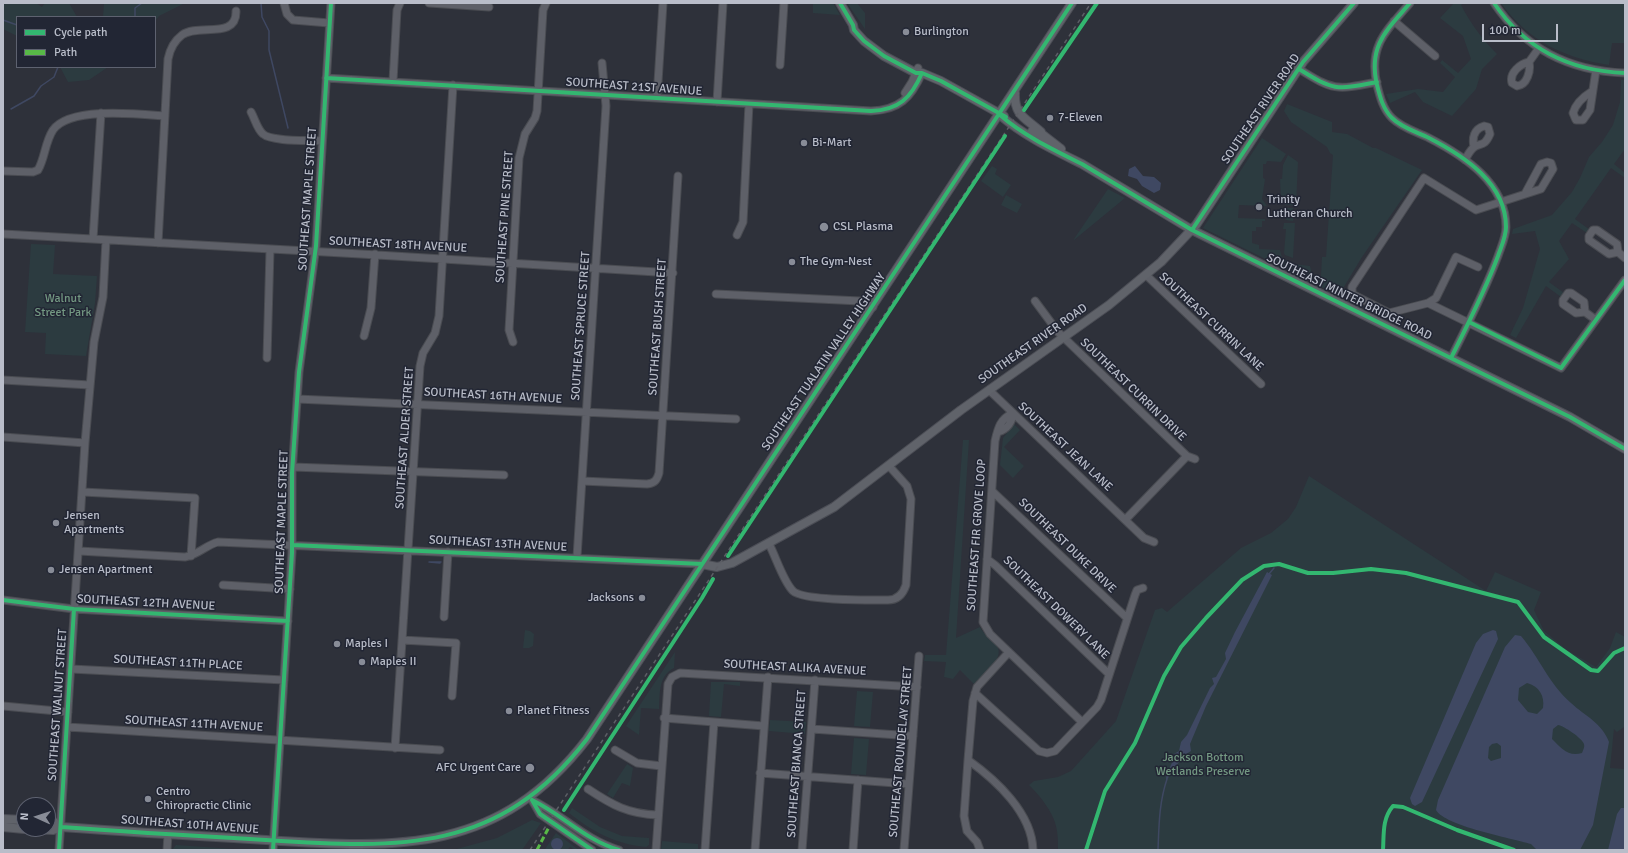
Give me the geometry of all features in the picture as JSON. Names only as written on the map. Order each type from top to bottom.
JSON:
[{"type":"main road","points":[[840,3],[853,25],[854,30],[870,46],[892,61],[941,81],[1000,114]]},
{"type":"main road","name":"SOUTHEAST TUALATIN VALLEY HIGHWAY","points":[[390,847],[430,845],[464,837],[507,818],[532,800],[558,777],[578,753],[1015,92],[1072,3]]},
{"type":"main road","name":"SOUTHEAST RIVER ROAD","points":[[702,564],[715,567],[727,565],[769,544],[834,507],[892,469],[989,390],[1109,305],[1173,252],[1192,230],[1299,69],[1354,3]]},
{"type":"main road","points":[[1015,92],[1015,103],[1018,113],[1041,131],[1043,136]]},
{"type":"main road","name":"SOUTHEAST MINTER BRIDGE ROAD","points":[[1000,114],[1043,136],[1065,152],[1067,157]]},
{"type":"main road","name":"SOUTHEAST MINTER BRIDGE ROAD","points":[[1000,114],[1011,124],[1063,156],[1192,230],[1570,416],[1625,449]]},
{"type":"main road","points":[[3,819],[16,820]]},
{"type":"main road","name":"SOUTHEAST 10TH AVENUE","points":[[56,823],[61,827]]},
{"type":"main road","points":[[3,827],[16,828]]},
{"type":"main road","name":"SOUTHEAST 10TH AVENUE","points":[[56,829],[61,827],[390,847]]},
{"type":"street","points":[[284,3],[288,14],[293,20],[329,23]]},
{"type":"street","name":"SOUTHEAST MAPLE STREET","points":[[273,850],[290,589],[293,467],[297,399],[300,361],[315,252],[331,3]]},
{"type":"street","points":[[393,81],[397,10],[400,3]]},
{"type":"street","points":[[429,3],[489,7]]},
{"type":"street","name":"SOUTHEAST PINE STREET","points":[[513,342],[509,330],[519,158],[525,134],[535,118],[539,91],[543,10],[546,3]]},
{"type":"street","points":[[657,98],[662,3]]},
{"type":"street","points":[[717,102],[723,3]]},
{"type":"street","points":[[780,65],[784,3]]},
{"type":"street","points":[[1410,3],[1384,33],[1377,47],[1375,58],[1376,82],[1385,109],[1396,122],[1447,148],[1484,174],[1490,182],[1500,203],[1505,221],[1504,238],[1490,277],[1451,358]]},
{"type":"street","points":[[1494,3],[1514,29],[1539,48],[1566,62],[1596,70],[1625,73]]},
{"type":"street","points":[[158,243],[168,59],[174,42],[182,34],[191,30],[220,30],[230,26],[234,23],[236,12]]},
{"type":"street","points":[[1394,21],[1435,56]]},
{"type":"street","points":[[1528,62],[1539,48]]},
{"type":"street","name":"SOUTHEAST SPRUCE STREET","points":[[577,558],[606,106],[602,63]]},
{"type":"street","points":[[1299,69],[1329,86],[1341,88],[1376,82]]},
{"type":"street","points":[[1591,92],[1596,70]]},
{"type":"street","name":"SOUTHEAST 21ST AVENUE","points":[[326,78],[871,111],[888,108],[892,109],[899,105],[908,97],[919,71]]},
{"type":"street","name":"SOUTHEAST ALDER STREET","points":[[395,748],[420,366],[423,353],[435,333],[439,316],[453,85]]},
{"type":"street","points":[[737,235],[743,222],[749,104]]},
{"type":"street","points":[[251,112],[259,130],[265,136],[322,141]]},
{"type":"street","points":[[3,171],[33,172],[38,170],[49,138],[54,129],[61,122],[101,113],[165,116]]},
{"type":"street","points":[[93,239],[101,113]]},
{"type":"street","points":[[1465,160],[1474,147]]},
{"type":"street","name":"SOUTHEAST BUSH STREET","points":[[582,481],[647,484],[653,483],[657,480],[659,473],[673,273],[678,176]]},
{"type":"street","points":[[1478,267],[1456,257],[1436,298],[1428,303],[1389,312],[1354,296],[1351,289],[1424,178],[1476,210],[1500,203],[1526,192]]},
{"type":"street","name":"SOUTHEAST 18TH AVENUE","points":[[3,234],[270,250],[513,262],[673,273]]},
{"type":"street","name":"SOUTHEAST WALNUT STREET","points":[[59,850],[85,443],[94,342],[103,297],[106,240]]},
{"type":"street","points":[[267,358],[270,250]]},
{"type":"street","points":[[1618,252],[1625,258]]},
{"type":"street","points":[[364,336],[371,308],[375,254]]},
{"type":"street","name":"SOUTHEAST CURRIN LANE","points":[[1146,275],[1261,384]]},
{"type":"street","points":[[1428,303],[1561,368],[1625,280]]},
{"type":"street","points":[[716,294],[860,301],[873,307]]},
{"type":"street","name":"SOUTHEAST CURRIN DRIVE","points":[[1036,301],[1058,332],[1187,456]]},
{"type":"street","points":[[1585,312],[1596,320]]},
{"type":"street","points":[[3,380],[90,385]]},
{"type":"street","name":"SOUTHEAST JEAN LANE","points":[[989,390],[1126,519],[1144,538],[1154,542]]},
{"type":"street","name":"SOUTHEAST 16TH AVENUE","points":[[297,399],[736,419]]},
{"type":"street","name":"SOUTHEAST FIR GROVE LOOP","points":[[1013,413],[1012,422],[1004,430],[998,432],[995,441],[983,622],[990,634],[1082,722]]},
{"type":"street","points":[[3,437],[85,443]]},
{"type":"street","points":[[1126,519],[1187,456],[1195,459]]},
{"type":"street","points":[[293,467],[504,475]]},
{"type":"street","points":[[769,544],[789,585],[798,594],[817,597],[892,600],[903,592],[906,585],[912,509],[907,486],[897,472],[892,469]]},
{"type":"street","name":"SOUTHEAST DUKE DRIVE","points":[[992,491],[1127,618]]},
{"type":"street","points":[[79,551],[180,557],[191,556],[195,498],[83,492]]},
{"type":"street","name":"SOUTHEAST 13TH AVENUE","points":[[191,556],[209,545],[218,542],[702,564]]},
{"type":"street","points":[[444,617],[448,552]]},
{"type":"street","name":"SOUTHEAST DOWERY LANE","points":[[987,559],[995,564],[1109,674]]},
{"type":"street","points":[[223,585],[290,589]]},
{"type":"street","points":[[975,693],[1034,748],[1043,753],[1055,751],[1099,704],[1137,590],[1143,588]]},
{"type":"street","name":"SOUTHEAST 12TH AVENUE","points":[[3,600],[74,610],[288,621]]},
{"type":"street","points":[[402,640],[456,643],[452,696]]},
{"type":"street","points":[[980,850],[965,825],[964,816],[975,693],[980,682],[1009,652]]},
{"type":"street","name":"SOUTHEAST ROUNDELAY STREET","points":[[904,850],[919,656]]},
{"type":"street","name":"SOUTHEAST 11TH PLACE","points":[[70,669],[284,680]]},
{"type":"street","name":"SOUTHEAST ALIKA AVENUE","points":[[664,718],[668,684],[672,677],[680,673],[917,687]]},
{"type":"street","points":[[755,850],[768,677]]},
{"type":"street","name":"SOUTHEAST BIANCA STREET","points":[[802,850],[815,680]]},
{"type":"street","points":[[3,706],[68,712]]},
{"type":"street","points":[[656,850],[664,718],[764,726]]},
{"type":"street","points":[[705,850],[714,722]]},
{"type":"street","name":"SOUTHEAST 11TH AVENUE","points":[[67,727],[440,750]]},
{"type":"street","points":[[812,729],[913,736]]},
{"type":"street","points":[[615,750],[637,763],[661,766]]},
{"type":"street","points":[[968,760],[1016,805],[1023,814],[1030,832],[1033,850]]},
{"type":"street","points":[[760,773],[909,784]]},
{"type":"street","points":[[853,850],[858,780]]},
{"type":"street","points":[[588,789],[611,804],[627,811],[658,815]]},
{"type":"street","points":[[532,800],[540,814],[592,850]]},
{"type":"street","points":[[532,800],[546,807],[587,836],[619,850]]},
{"type":"street","points":[[167,850],[168,834]]},
{"type":"green space","points":[[3,3],[36,3],[42,7],[45,3],[69,3],[76,16],[16,16],[16,36],[3,29]]},
{"type":"green space","points":[[104,3],[185,3],[159,16],[156,20],[156,16],[103,16]]},
{"type":"green space","points":[[813,3],[833,3],[840,15],[813,13]]},
{"type":"green space","points":[[847,3],[857,3],[865,13],[865,29]]},
{"type":"green space","points":[[1454,3],[1464,3],[1461,5],[1473,25],[1497,54],[1482,69],[1476,89],[1452,116],[1423,102],[1415,92],[1390,103],[1386,94],[1418,89],[1443,92],[1455,77],[1440,63],[1442,60],[1458,73],[1471,59],[1463,36],[1440,18]]},
{"type":"green space","points":[[1501,3],[1625,3],[1625,43],[1612,43],[1609,65],[1577,58],[1549,46],[1535,37],[1523,28]]},
{"type":"green space","points":[[61,68],[107,68],[89,80],[68,82]]},
{"type":"green space","points":[[1621,80],[1625,80],[1625,149],[1614,164],[1625,173],[1625,178],[1611,168],[1575,219],[1590,230],[1587,233],[1572,223],[1559,241],[1569,259],[1549,282],[1564,293],[1561,297],[1546,286],[1516,338],[1510,335],[1523,308],[1540,249],[1535,231],[1512,234],[1513,229],[1552,215],[1572,192],[1589,157],[1602,142],[1613,125],[1620,102]]},
{"type":"green space","points":[[1287,104],[1332,122],[1332,132],[1347,134],[1373,148],[1376,148],[1422,170],[1362,257],[1339,295],[1317,285],[1321,276],[1322,257],[1326,257],[1333,155],[1327,147],[1291,122],[1284,111]]},
{"type":"green space","points":[[1262,138],[1286,154],[1281,162],[1267,161],[1266,164],[1263,164],[1263,178],[1265,179],[1262,199],[1267,206],[1239,205],[1238,218],[1265,219],[1265,221],[1262,221],[1262,227],[1256,227],[1256,231],[1252,231],[1252,243],[1259,245],[1259,249],[1280,250],[1282,258],[1293,264],[1310,266],[1312,274],[1308,280],[1203,228]]},
{"type":"green space","points":[[1288,155],[1298,162],[1296,206],[1285,205],[1285,199],[1281,199],[1280,179],[1282,179],[1283,165]]},
{"type":"green space","points":[[992,166],[997,169],[995,174],[1011,185],[1003,197],[981,181]]},
{"type":"green space","points":[[1108,189],[1125,198],[1074,240],[1074,239]]},
{"type":"green space","points":[[1006,195],[1022,204],[1017,213],[1001,205]]},
{"type":"green space","points":[[1287,208],[1293,208],[1295,214],[1293,221],[1286,220]]},
{"type":"green space","points":[[1284,223],[1295,223],[1293,258],[1285,255],[1284,253],[1286,229],[1283,229]]},
{"type":"green space","name":"Walnut Street Park","points":[[31,244],[55,245],[53,274],[97,276],[95,303],[86,356],[45,354],[46,333],[25,332]]},
{"type":"green space","points":[[1014,424],[1020,430],[1004,447],[1024,466],[1013,478],[1000,465],[1003,438]]},
{"type":"green space","points":[[963,440],[969,440],[956,638],[980,627],[997,646],[999,651],[996,661],[974,684],[960,670],[953,679],[944,677],[946,662],[924,661],[925,655],[946,655]]},
{"type":"green space","name":"Jackson Bottom Wetlands Preserve","points":[[1309,476],[1486,591],[1495,572],[1541,592],[1534,610],[1544,631],[1567,650],[1596,667],[1610,648],[1616,632],[1625,637],[1625,724],[1624,727],[1617,732],[1614,729],[1610,768],[1625,769],[1625,850],[1058,850],[1056,825],[1053,818],[1043,800],[1029,785],[1034,781],[1058,777],[1071,771],[1116,721],[1155,610],[1162,608],[1167,612],[1241,548],[1271,533],[1288,519],[1296,507]]},
{"type":"green space","points":[[525,630],[534,634],[533,646],[529,648],[523,648]]},
{"type":"green space","points":[[675,652],[674,668],[669,671],[662,681],[659,709],[641,708],[639,735],[626,726]]},
{"type":"green space","points":[[711,682],[740,682],[740,686],[724,684],[721,717],[709,716]]},
{"type":"green space","points":[[857,691],[873,692],[870,727],[854,726]]},
{"type":"green space","points":[[770,720],[806,722],[805,734],[769,731]]},
{"type":"green space","points":[[854,738],[869,739],[866,775],[851,774]]},
{"type":"green space","points":[[627,764],[633,768],[630,786],[622,783],[613,798],[607,794]]},
{"type":"green space","points":[[572,808],[600,827],[622,836],[649,838],[649,845],[646,847],[624,843],[605,836],[587,826],[569,813]]},
{"type":"green space","points":[[532,820],[541,823],[522,850],[453,850],[497,838]]},
{"type":"green space","points":[[556,833],[579,850],[575,850],[570,847],[567,850],[545,849]]},
{"type":"green space","points":[[662,841],[698,844],[698,850],[661,850]]},
{"type":"green space","points":[[176,845],[248,850],[172,850]]},
{"type":"water","points":[[1135,166],[1143,176],[1154,177],[1161,183],[1160,190],[1154,193],[1142,186],[1137,179],[1128,176],[1129,169]]},
{"type":"water","points":[[1267,572],[1272,575],[1206,706],[1190,744],[1191,751],[1183,756],[1166,781],[1174,754],[1179,751],[1181,742],[1187,735],[1210,688],[1214,684],[1212,678],[1216,677],[1226,659],[1225,653]]},
{"type":"water","points":[[1493,630],[1496,631],[1498,639],[1422,802],[1415,806],[1412,804],[1410,798],[1476,643],[1483,634]]},
{"type":"water","points":[[1515,635],[1521,636],[1563,696],[1598,725],[1606,735],[1609,742],[1593,825],[1580,850],[1537,850],[1531,844],[1479,831],[1452,821],[1442,816],[1436,810],[1438,800],[1505,647]],"holes":[[[1527,683],[1535,686],[1543,699],[1543,708],[1537,714],[1528,712],[1518,700],[1519,688]],[[1558,725],[1576,736],[1584,744],[1582,753],[1573,754],[1565,751],[1552,739],[1553,729]],[[1497,743],[1501,746],[1501,758],[1491,761],[1488,758],[1489,747],[1492,744]]]},
{"type":"water","points":[[1621,808],[1625,808],[1625,850],[1608,850],[1617,814]]},
{"type":"water","points":[[555,838],[559,838],[563,844],[559,850],[555,850],[551,846],[551,842]]},
{"type":"waterway","points":[[135,16],[135,8],[142,3]]},
{"type":"waterway","points":[[261,3],[262,17],[269,31],[269,50],[288,128]]},
{"type":"waterway","points":[[3,20],[16,25]]},
{"type":"waterway","points":[[11,109],[34,96],[41,86],[54,77],[58,68]]},
{"type":"waterway","points":[[440,563],[429,562],[441,562]]},
{"type":"waterway","points":[[1269,574],[1274,568]]},
{"type":"waterway","points":[[1158,850],[1161,805],[1167,779]]},
{"type":"railway","points":[[530,850],[1091,3]]},
{"type":"marked path","points":[[537,850],[549,827]]},
{"type":"cycle path","points":[[273,850],[292,553],[292,473],[299,372],[316,246],[331,3]]},
{"type":"cycle path","points":[[840,3],[853,25],[854,30],[864,41],[884,56],[916,73],[922,73],[941,81],[1006,117]]},
{"type":"cycle path","points":[[61,827],[315,843],[361,844],[404,842],[444,836],[483,823],[519,804],[554,776],[587,739],[1072,3]]},
{"type":"cycle path","points":[[1024,110],[1097,3]]},
{"type":"cycle path","points":[[1192,230],[1303,62],[1354,3]]},
{"type":"cycle path","points":[[1410,3],[1393,22],[1377,49],[1375,71],[1382,103],[1386,111],[1396,121],[1456,153],[1481,173],[1491,184],[1499,197],[1504,211],[1506,227],[1503,242],[1488,282],[1451,358]]},
{"type":"cycle path","points":[[1494,3],[1506,19],[1520,33],[1535,45],[1550,54],[1586,68],[1625,73]]},
{"type":"cycle path","points":[[1299,69],[1328,85],[1336,87],[1377,82]]},
{"type":"cycle path","points":[[326,78],[871,111],[889,108],[903,101],[918,82],[922,73]]},
{"type":"cycle path","points":[[1000,115],[1009,123],[1029,136],[1082,164],[1192,230],[1570,417],[1625,449]]},
{"type":"cycle path","points":[[728,556],[1005,136]]},
{"type":"cycle path","points":[[1469,322],[1561,368],[1625,280]]},
{"type":"cycle path","points":[[292,545],[702,564]]},
{"type":"cycle path","points":[[1086,850],[1105,791],[1135,743],[1164,676],[1181,647],[1242,580],[1264,566],[1279,564],[1308,573],[1333,573],[1371,569],[1406,573],[1518,602],[1544,637],[1591,670],[1598,671],[1614,653],[1625,648]]},
{"type":"cycle path","points":[[564,810],[713,579]]},
{"type":"cycle path","points":[[3,600],[74,609],[288,621]]},
{"type":"cycle path","points":[[59,850],[74,609]]},
{"type":"cycle path","points":[[532,800],[595,840],[619,850]]},
{"type":"cycle path","points":[[532,800],[540,814],[592,850]]},
{"type":"cycle path","points":[[1383,850],[1385,821],[1393,806],[1403,807],[1457,830],[1514,850]]},
{"type":"place","name":"Burlington","points":[[906,32]]},
{"type":"place","name":"7-Eleven","points":[[1050,118]]},
{"type":"place","name":"Bi-Mart","points":[[804,143]]},
{"type":"place","name":"Trinity Lutheran Church","points":[[1259,207]]},
{"type":"place","name":"CSL Plasma","points":[[824,227]]},
{"type":"place","name":"The Gym-Nest","points":[[792,262]]},
{"type":"place","name":"Jensen Apartments","points":[[56,523]]},
{"type":"place","name":"Jensen Apartment","points":[[51,570]]},
{"type":"place","name":"Jacksons","points":[[642,598]]},
{"type":"place","name":"Maples I","points":[[337,644]]},
{"type":"place","name":"Maples II","points":[[362,662]]},
{"type":"place","name":"Planet Fitness","points":[[509,711]]},
{"type":"place","name":"AFC Urgent Care","points":[[530,768]]},
{"type":"place","name":"Centro Chiropractic Clinic","points":[[148,799]]}]
